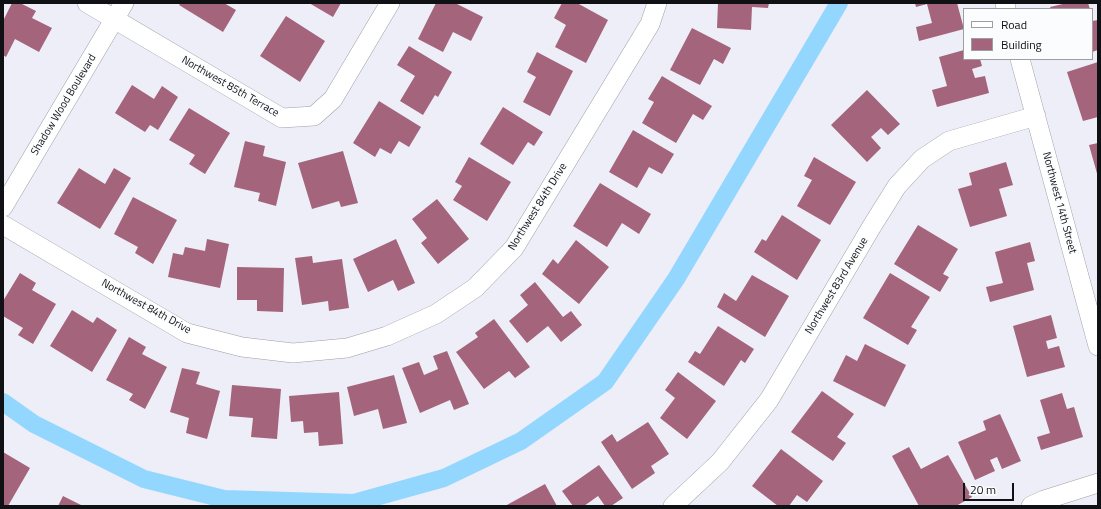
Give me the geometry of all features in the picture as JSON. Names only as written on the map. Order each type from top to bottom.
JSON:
[{"type":"street","name":"Northwest 85th Terrace","points":[[86,3],[282,118],[314,116],[333,99],[390,3]]},
{"type":"street","name":"Shadow Wood Boulevard","points":[[3,207],[124,3]]},
{"type":"street","name":"Northwest 84th Drive","points":[[3,225],[187,333],[242,346],[293,353],[347,348],[387,336],[436,314],[475,288],[514,248],[650,24],[657,3]]},
{"type":"street","name":"Northwest 14th Street","points":[[1020,60],[1098,346]]},
{"type":"street","name":"Northwest 83rd Avenue","points":[[673,506],[720,462],[769,400],[868,232],[897,186],[922,159],[949,141],[1036,116]]},
{"type":"street","points":[[1031,506],[1044,500],[1098,483]]},
{"type":"building","points":[[12,3],[20,3],[36,11],[32,18],[52,28],[39,52],[15,39],[6,57],[3,55],[3,21]]},
{"type":"building","points":[[181,3],[224,3],[236,10],[223,32],[179,5]]},
{"type":"building","points":[[309,3],[341,3],[333,17]]},
{"type":"building","points":[[436,3],[455,3],[483,17],[471,41],[453,32],[443,52],[418,39]]},
{"type":"building","points":[[562,3],[577,3],[608,20],[586,63],[555,47],[566,25],[554,18]]},
{"type":"building","points":[[718,3],[769,3],[768,8],[752,7],[751,30],[717,28]]},
{"type":"building","points":[[915,3],[957,3],[963,29],[919,41],[916,27],[932,23],[927,4],[916,7]]},
{"type":"building","points":[[1067,3],[1088,3],[1090,8],[1050,8]]},
{"type":"building","points":[[286,16],[325,41],[300,82],[260,56]]},
{"type":"building","points":[[1098,20],[1098,50],[1093,52],[1093,21]]},
{"type":"building","points":[[692,28],[731,48],[723,64],[714,59],[700,85],[670,70]]},
{"type":"building","points":[[409,46],[452,72],[438,97],[435,95],[423,115],[400,101],[415,76],[397,65]]},
{"type":"building","points":[[963,50],[963,60],[980,60],[982,66],[972,69],[975,78],[985,76],[989,93],[937,107],[932,90],[947,86],[939,57]]},
{"type":"building","points":[[537,52],[573,71],[550,116],[523,102],[536,77],[527,72]]},
{"type":"building","points":[[1098,62],[1098,117],[1083,121],[1067,72]]},
{"type":"building","points":[[662,76],[712,106],[703,120],[693,114],[676,143],[642,123],[654,102],[648,99]]},
{"type":"building","points":[[132,85],[154,99],[162,86],[178,97],[158,130],[150,125],[145,132],[115,113]]},
{"type":"building","points":[[867,90],[900,124],[888,135],[881,128],[871,137],[881,148],[867,162],[831,125]]},
{"type":"building","points":[[379,101],[421,127],[409,147],[399,141],[391,154],[380,148],[375,157],[353,143]]},
{"type":"building","points":[[503,107],[543,132],[534,146],[528,142],[513,165],[480,144]]},
{"type":"building","points":[[189,108],[230,133],[205,174],[189,164],[195,155],[169,140]]},
{"type":"building","points":[[633,130],[674,154],[662,174],[649,167],[637,188],[609,172]]},
{"type":"building","points":[[245,141],[265,146],[263,156],[286,162],[276,206],[258,201],[260,193],[234,187]]},
{"type":"building","points":[[1098,143],[1098,177],[1089,145]]},
{"type":"building","points":[[343,151],[358,203],[341,207],[339,201],[312,209],[298,163]]},
{"type":"building","points":[[469,157],[511,182],[487,221],[453,200],[462,186],[455,182]]},
{"type":"building","points":[[814,157],[856,182],[830,225],[797,206],[812,180],[804,176]]},
{"type":"building","points":[[1006,162],[1013,185],[999,189],[1007,216],[970,227],[958,189],[972,185],[969,173]]},
{"type":"building","points":[[79,168],[105,184],[114,168],[131,178],[100,229],[57,203]]},
{"type":"building","points":[[600,183],[651,214],[639,234],[622,223],[607,247],[573,226]]},
{"type":"building","points":[[133,197],[177,220],[153,264],[135,253],[138,247],[114,234]]},
{"type":"building","points":[[437,199],[469,239],[438,264],[421,243],[427,238],[412,219]]},
{"type":"building","points":[[782,215],[821,240],[797,280],[754,252],[762,239],[766,241]]},
{"type":"building","points":[[918,225],[958,249],[943,274],[949,277],[940,292],[894,264]]},
{"type":"building","points":[[207,239],[229,244],[220,288],[168,277],[173,253],[183,255],[185,247],[205,251]]},
{"type":"building","points":[[396,239],[415,283],[398,291],[393,280],[368,292],[353,259]]},
{"type":"building","points":[[576,240],[609,267],[579,304],[542,274],[553,259],[558,264]]},
{"type":"building","points":[[1030,242],[1035,261],[1027,263],[1034,290],[990,302],[986,287],[1003,283],[995,252]]},
{"type":"building","points":[[312,256],[313,263],[342,259],[349,308],[329,311],[328,301],[302,305],[295,258]]},
{"type":"building","points":[[237,267],[284,268],[283,312],[257,311],[257,300],[237,300]]},
{"type":"building","points":[[20,273],[36,283],[32,290],[56,304],[33,344],[18,335],[23,328],[3,316],[3,301]]},
{"type":"building","points":[[890,273],[930,297],[911,327],[917,330],[908,345],[863,318]]},
{"type":"building","points":[[752,275],[789,296],[765,337],[717,307],[724,293],[736,301]]},
{"type":"building","points":[[535,282],[563,317],[571,311],[582,325],[561,342],[548,326],[527,343],[509,321],[528,305],[520,295]]},
{"type":"building","points":[[72,310],[93,323],[97,317],[117,330],[92,372],[50,346]]},
{"type":"building","points":[[1051,315],[1057,338],[1046,341],[1048,349],[1059,346],[1065,367],[1027,377],[1013,326]]},
{"type":"building","points":[[494,319],[530,367],[515,378],[509,371],[484,389],[456,352],[478,337],[475,333]]},
{"type":"building","points":[[718,326],[754,349],[745,363],[741,360],[724,386],[688,362],[695,351],[700,354]]},
{"type":"building","points":[[129,337],[146,347],[142,354],[167,367],[145,409],[129,400],[133,394],[106,380]]},
{"type":"building","points":[[865,344],[906,365],[885,407],[833,381],[846,355],[857,361]]},
{"type":"building","points":[[447,351],[469,404],[454,410],[450,400],[420,413],[402,368],[419,362],[424,375],[438,369],[433,356]]},
{"type":"building","points":[[182,368],[200,372],[196,384],[220,391],[207,439],[186,433],[189,418],[170,412]]},
{"type":"building","points":[[678,372],[716,401],[687,439],[660,418],[675,398],[665,390]]},
{"type":"building","points":[[394,375],[407,423],[383,429],[378,409],[354,416],[347,387]]},
{"type":"building","points":[[232,385],[281,389],[277,439],[251,437],[253,418],[229,416]]},
{"type":"building","points":[[822,391],[854,414],[837,437],[846,443],[833,461],[791,432]]},
{"type":"building","points":[[339,392],[343,444],[319,446],[318,432],[304,433],[303,421],[291,422],[289,396]]},
{"type":"building","points":[[1062,393],[1067,409],[1074,407],[1083,437],[1041,450],[1037,437],[1050,433],[1040,400]]},
{"type":"building","points":[[1000,414],[1021,461],[1002,469],[997,457],[990,460],[995,471],[975,480],[958,442],[986,430],[983,421]]},
{"type":"building","points":[[648,422],[669,454],[651,466],[655,473],[632,489],[601,442],[612,434],[617,442]]},
{"type":"building","points":[[909,447],[921,469],[948,455],[972,497],[956,506],[919,506],[892,456]]},
{"type":"building","points":[[781,449],[823,481],[807,502],[797,495],[789,506],[778,506],[752,486]]},
{"type":"building","points":[[3,452],[30,468],[8,506],[3,506]]},
{"type":"building","points":[[599,465],[623,498],[611,506],[605,506],[598,496],[584,506],[573,506],[562,491]]},
{"type":"building","points":[[545,484],[557,506],[505,506]]},
{"type":"building","points":[[63,496],[83,506],[58,506]]},
{"type":"waterway","points":[[3,402],[34,424],[144,479],[224,499],[354,503],[444,478],[521,441],[605,382],[676,279],[839,3]]}]
